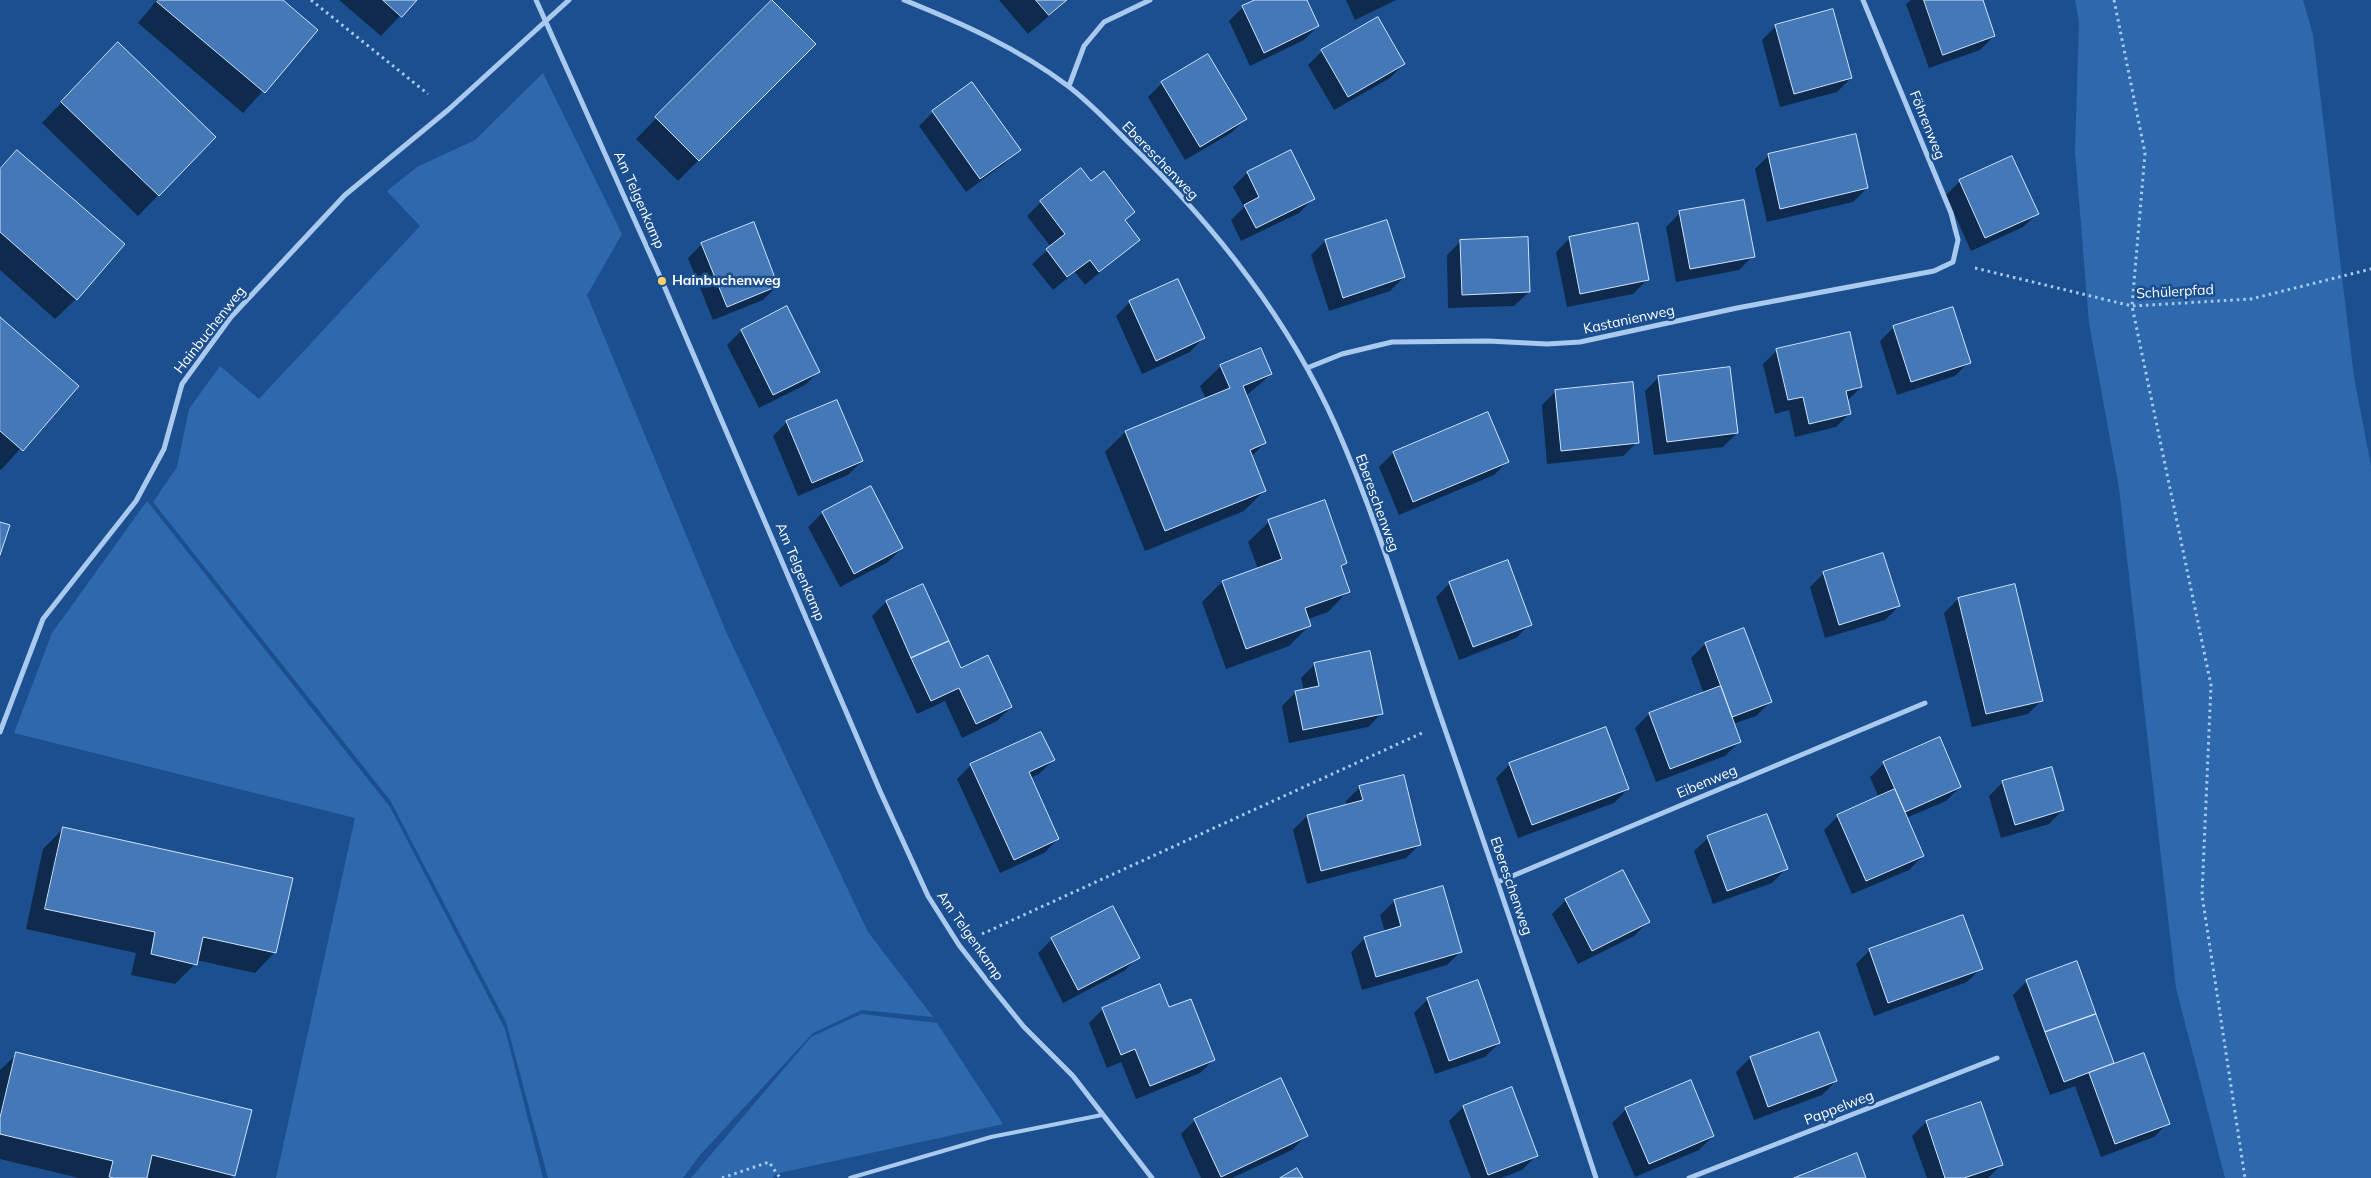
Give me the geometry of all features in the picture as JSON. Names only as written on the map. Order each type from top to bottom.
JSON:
[{"type":"street","name":"Am Telgenkamp","points":[[536,0],[547,20],[757,500],[880,791],[928,896],[959,945],[1024,1027],[1073,1076],[1152,1178]]},
{"type":"street","points":[[547,20],[569,0]]},
{"type":"street","name":"Ebereschenweg","points":[[904,0],[968,26],[1025,57],[1069,86],[1157,170],[1215,236],[1253,285],[1307,368],[1335,424],[1367,504],[1498,882],[1596,1178]]},
{"type":"street","points":[[1069,86],[1084,46],[1104,22],[1150,0]]},
{"type":"street","name":"Föhrenweg","points":[[1863,0],[1951,213],[1958,240],[1953,262]]},
{"type":"street","name":"Hainbuchenweg","points":[[0,732],[43,619],[136,501],[164,449],[182,384],[231,318],[345,195],[448,110],[547,20]]},
{"type":"street","name":"Kastanienweg","points":[[1307,368],[1342,354],[1392,342],[1488,341],[1547,344],[1580,342],[1737,308],[1934,270],[1953,262]]},
{"type":"street","name":"Eibenweg","points":[[1498,882],[1925,703]]},
{"type":"street","name":"Pappelweg","points":[[1690,1178],[1997,1058]]},
{"type":"lane","points":[[850,1178],[991,1136],[1102,1115]]},
{"type":"path","points":[[311,0],[448,110]]},
{"type":"path","points":[[2114,0],[2146,153],[2132,306],[2211,685],[2202,895],[2245,1178]]},
{"type":"path","name":"Schülerpfad","points":[[1953,262],[2132,306],[2251,299],[2371,269]]},
{"type":"path","points":[[959,945],[1443,723]]},
{"type":"path","points":[[722,1178],[769,1162],[780,1178]]},
{"type":"shaded area","points":[[2075,0],[2303,0],[2313,35],[2354,377],[2371,466],[2371,1178],[2225,1178],[2176,988],[2119,488],[2089,323],[2075,152],[2079,22]]},
{"type":"shaded area","points":[[543,73],[622,234],[587,295],[727,634],[868,932],[933,1017],[862,1010],[813,1033],[700,1155],[683,1178],[548,1178],[506,1022],[390,800],[153,502],[177,467],[189,409],[220,366],[259,399],[420,226],[387,191],[417,167],[475,140]]},
{"type":"shaded area","points":[[147,501],[390,807],[505,1029],[543,1178],[276,1178],[355,818],[14,733],[52,633]]},
{"type":"shaded area","points":[[861,1014],[937,1023],[1003,1124],[775,1174],[773,1178],[691,1178],[811,1037]]},
{"type":"building","points":[[159,0],[283,0],[318,30],[265,93],[157,2]]},
{"type":"building","points":[[383,0],[417,0],[402,17]]},
{"type":"building","points":[[772,0],[816,44],[699,161],[655,117]]},
{"type":"building","points":[[1036,0],[1067,0],[1049,15]]},
{"type":"building","points":[[1255,0],[1307,0],[1319,26],[1264,53],[1242,6]]},
{"type":"building","points":[[1924,0],[1983,0],[1995,36],[1943,55]]},
{"type":"building","points":[[1833,9],[1852,78],[1794,94],[1775,25]]},
{"type":"building","points":[[1378,17],[1405,64],[1348,97],[1321,50]]},
{"type":"building","points":[[118,42],[216,137],[159,196],[61,102]]},
{"type":"building","points":[[1208,54],[1247,119],[1200,147],[1161,82]]},
{"type":"building","points":[[972,82],[1021,150],[980,179],[932,111]]},
{"type":"building","points":[[1856,134],[1868,188],[1780,209],[1768,154]]},
{"type":"building","points":[[17,150],[125,244],[77,300],[0,232],[0,169]]},
{"type":"building","points":[[1291,150],[1315,199],[1256,228],[1244,205],[1259,197],[1247,172]]},
{"type":"building","points":[[2012,156],[2039,214],[1985,238],[1959,180]]},
{"type":"building","points":[[1081,168],[1091,181],[1104,171],[1135,212],[1125,220],[1140,240],[1099,272],[1090,260],[1067,277],[1046,249],[1065,234],[1040,201]]},
{"type":"building","points":[[1744,200],[1755,257],[1690,269],[1679,211]]},
{"type":"building","points":[[1387,220],[1405,277],[1343,298],[1325,240]]},
{"type":"building","points":[[754,222],[778,286],[727,307],[701,243]]},
{"type":"building","points":[[1638,223],[1649,280],[1580,294],[1569,237]]},
{"type":"building","points":[[1528,237],[1530,292],[1462,295],[1460,240]]},
{"type":"building","points":[[1178,279],[1205,338],[1156,361],[1129,301]]},
{"type":"building","points":[[787,306],[820,372],[773,395],[741,330]]},
{"type":"building","points":[[1953,307],[1971,363],[1911,382],[1893,326]]},
{"type":"building","points":[[0,317],[79,386],[23,451],[0,431]]},
{"type":"building","points":[[1850,332],[1862,387],[1846,391],[1851,414],[1809,424],[1803,397],[1788,400],[1776,349]]},
{"type":"building","points":[[1261,348],[1272,374],[1243,386],[1266,443],[1250,450],[1266,491],[1165,531],[1125,431],[1230,388],[1220,365]]},
{"type":"building","points":[[1730,367],[1738,433],[1667,442],[1658,376]]},
{"type":"building","points":[[1633,382],[1639,443],[1561,451],[1555,390]]},
{"type":"building","points":[[837,400],[863,461],[812,483],[786,421]]},
{"type":"building","points":[[1488,412],[1509,462],[1413,502],[1393,452]]},
{"type":"building","points":[[871,486],[903,548],[854,574],[822,512]]},
{"type":"building","points":[[1325,500],[1347,563],[1341,566],[1350,592],[1305,608],[1311,626],[1246,649],[1222,581],[1282,559],[1268,520]]},
{"type":"building","points":[[0,522],[10,525],[0,555]]},
{"type":"building","points":[[1883,553],[1900,606],[1839,625],[1823,572]]},
{"type":"building","points":[[1508,560],[1532,625],[1473,647],[1449,582]]},
{"type":"building","points":[[923,584],[949,641],[911,658],[886,601]]},
{"type":"building","points":[[2015,584],[2043,701],[1986,714],[1958,598]]},
{"type":"building","points":[[1744,628],[1772,702],[1732,717],[1705,643]]},
{"type":"building","points":[[949,641],[961,668],[988,655],[1012,707],[976,724],[959,688],[931,701],[911,658]]},
{"type":"building","points":[[1370,651],[1383,714],[1303,730],[1295,691],[1319,686],[1314,663]]},
{"type":"building","points":[[1721,686],[1741,742],[1670,769],[1649,713]]},
{"type":"building","points":[[1606,727],[1629,789],[1532,825],[1509,763]]},
{"type":"building","points":[[1041,732],[1055,760],[1029,772],[1059,839],[1014,860],[970,764]]},
{"type":"building","points":[[1940,737],[1961,787],[1905,812],[1883,762]]},
{"type":"building","points":[[2052,767],[2064,810],[2015,825],[2002,781]]},
{"type":"building","points":[[1404,775],[1421,845],[1321,871],[1307,815],[1363,800],[1359,786]]},
{"type":"building","points":[[1895,789],[1924,856],[1866,881],[1837,815]]},
{"type":"building","points":[[1767,814],[1788,869],[1727,891],[1707,836]]},
{"type":"building","points":[[63,827],[293,878],[276,953],[203,937],[197,965],[151,954],[155,932],[45,909]]},
{"type":"building","points":[[1623,870],[1650,922],[1592,951],[1565,899]]},
{"type":"building","points":[[1443,886],[1462,952],[1376,977],[1364,937],[1401,926],[1394,900]]},
{"type":"building","points":[[1113,906],[1140,958],[1078,990],[1051,938]]},
{"type":"building","points":[[1963,915],[1983,969],[1888,1003],[1869,949]]},
{"type":"building","points":[[2077,961],[2096,1014],[2045,1032],[2026,980]]},
{"type":"building","points":[[1478,980],[1500,1043],[1449,1061],[1427,998]]},
{"type":"building","points":[[1160,984],[1169,1007],[1191,999],[1215,1060],[1150,1086],[1135,1049],[1121,1055],[1102,1008]]},
{"type":"building","points":[[2096,1014],[2114,1063],[2064,1082],[2045,1032]]},
{"type":"building","points":[[1819,1032],[1837,1081],[1768,1107],[1750,1057]]},
{"type":"building","points":[[16,1052],[252,1110],[235,1176],[152,1155],[147,1178],[114,1178],[109,1177],[113,1161],[0,1134],[0,1118]]},
{"type":"building","points":[[2144,1053],[2170,1124],[2115,1144],[2089,1073]]},
{"type":"building","points":[[1281,1078],[1308,1136],[1221,1177],[1194,1119]]},
{"type":"building","points":[[1691,1080],[1714,1136],[1649,1164],[1625,1108]]},
{"type":"building","points":[[1512,1087],[1538,1156],[1488,1175],[1463,1106]]},
{"type":"building","points":[[1981,1102],[2003,1165],[1964,1178],[1945,1178],[1926,1121]]},
{"type":"building","points":[[1857,1153],[1866,1178],[1794,1178]]},
{"type":"building","points":[[1297,1168],[1303,1178],[1280,1178]]},
{"type":"place","name":"Hainbuchenweg","points":[[662,281]]}]
